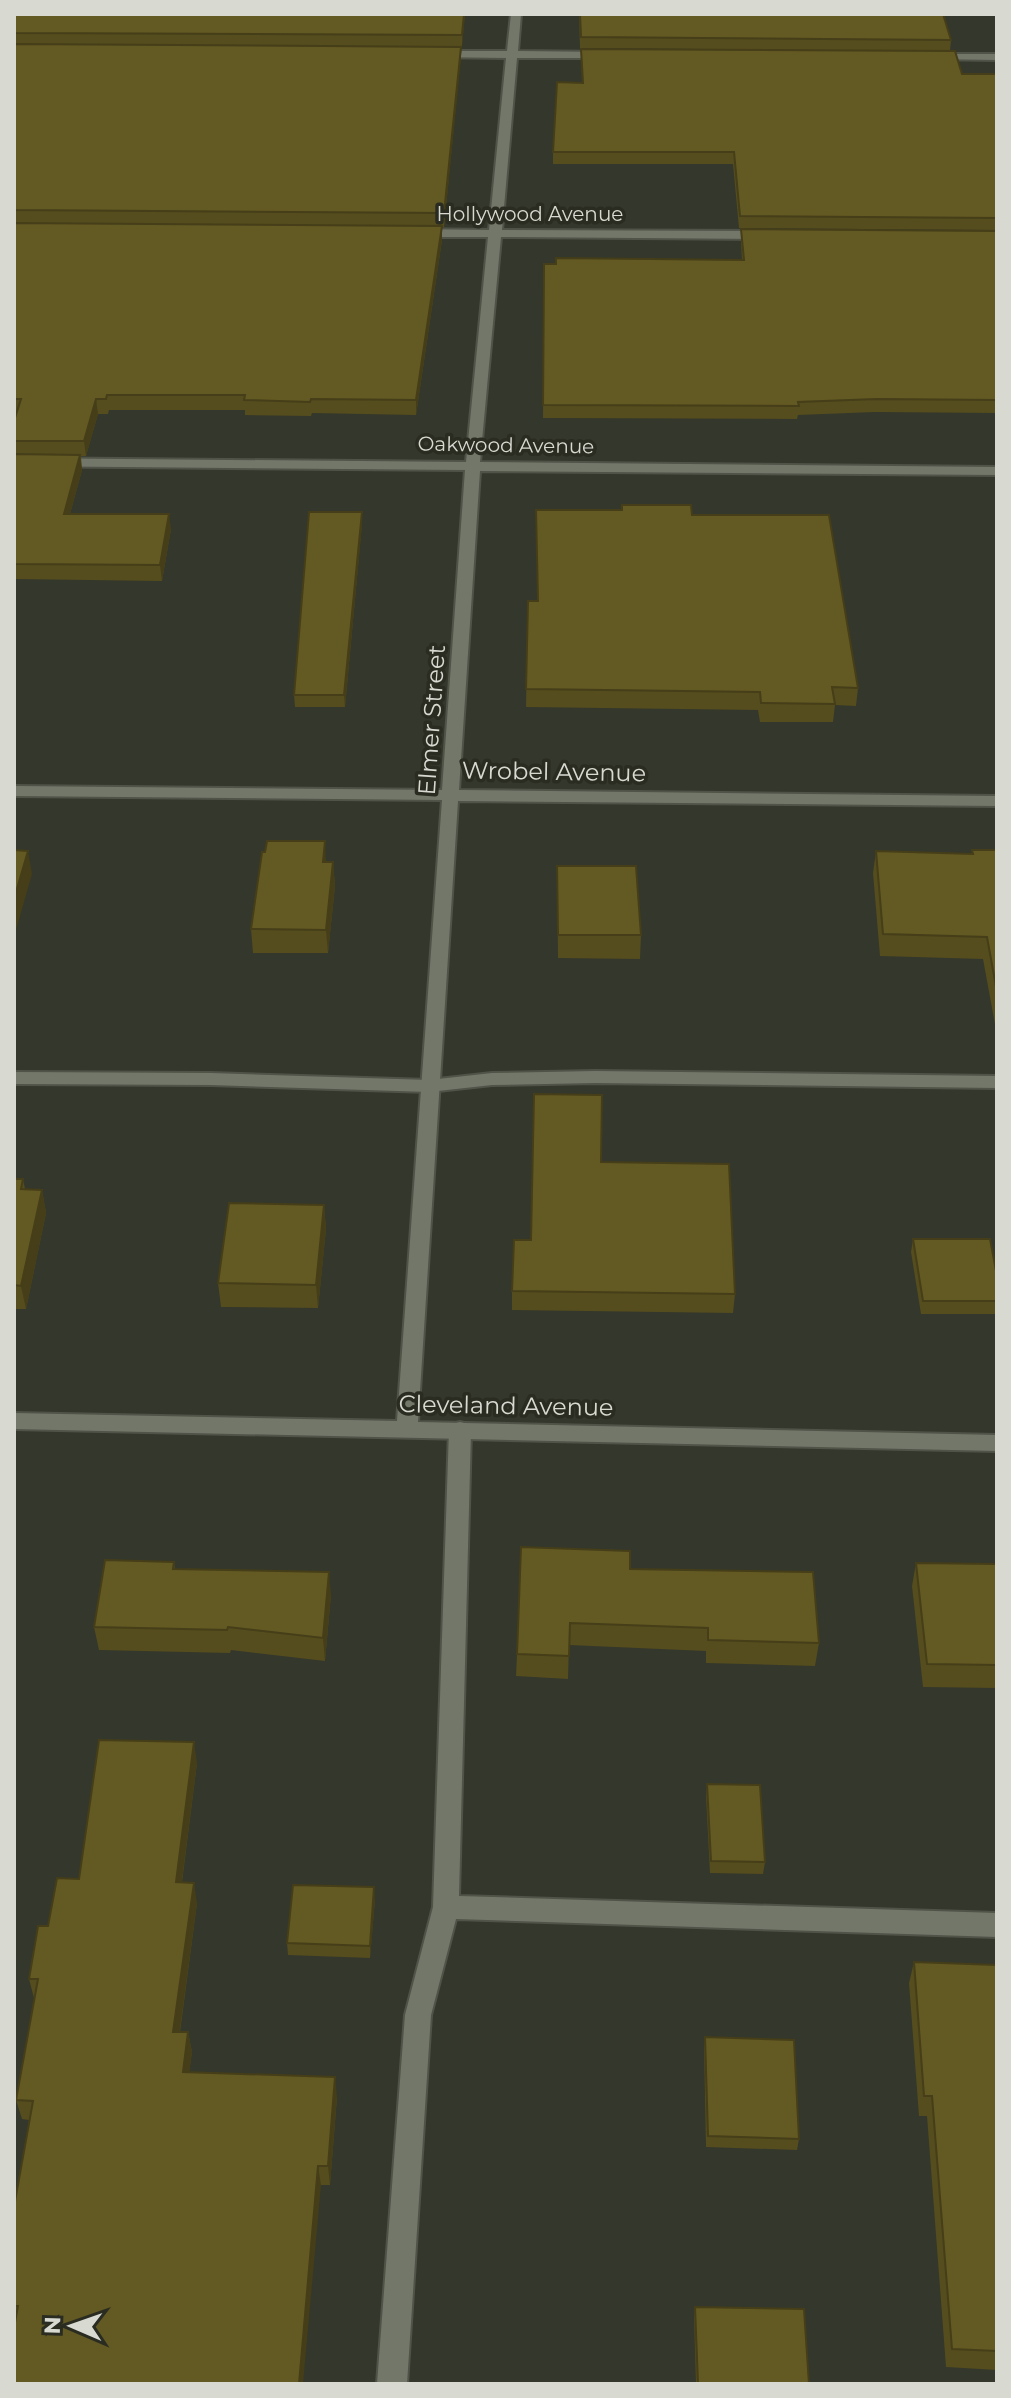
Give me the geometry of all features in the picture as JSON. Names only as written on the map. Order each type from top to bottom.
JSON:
[{"type":"street","name":"Elmer Street","points":[[407,1430],[473,465],[516,14]]},
{"type":"street","points":[[418,53],[621,55]]},
{"type":"street","points":[[919,56],[997,57]]},
{"type":"street","name":"Hollywood Avenue","points":[[403,233],[778,236]]},
{"type":"street","name":"Oakwood Avenue","points":[[14,462],[997,471]]},
{"type":"street","name":"Wrobel Avenue","points":[[14,791],[997,801]]},
{"type":"street","points":[[14,1078],[211,1079],[429,1086],[492,1079],[595,1077],[997,1082]]},
{"type":"street","name":"Cleveland Avenue","points":[[14,1421],[997,1443]]},
{"type":"street","points":[[392,2384],[418,2015],[446,1907],[460,1430]]},
{"type":"street","points":[[446,1907],[997,1925]]},
{"type":"building","points":[[14,14],[464,14],[462,35],[14,33]]},
{"type":"building","points":[[580,14],[943,14],[951,40],[581,37]]},
{"type":"building","points":[[14,44],[461,47],[444,213],[14,210]]},
{"type":"building","points":[[581,49],[955,51],[962,74],[997,74],[997,218],[740,216],[734,152],[553,152],[557,82],[583,83]]},
{"type":"building","points":[[14,223],[442,226],[416,400],[311,399],[310,402],[244,400],[245,395],[107,395],[106,399],[96,399],[84,441],[14,441],[14,421],[21,399],[14,399]]},
{"type":"building","points":[[741,229],[997,231],[997,400],[877,399],[798,402],[799,406],[543,405],[544,264],[556,264],[556,258],[744,260]]},
{"type":"building","points":[[14,454],[80,455],[64,514],[169,514],[160,565],[14,564]]},
{"type":"building","points":[[622,505],[691,505],[692,515],[829,515],[858,688],[832,687],[835,704],[761,703],[760,692],[526,689],[528,601],[538,601],[536,510],[622,510]]},
{"type":"building","points":[[309,512],[362,512],[344,695],[294,695]]},
{"type":"building","points":[[267,841],[325,841],[323,862],[333,862],[326,930],[251,929],[262,852],[265,852]]},
{"type":"building","points":[[14,850],[28,851],[14,899]]},
{"type":"building","points":[[972,850],[997,850],[997,992],[987,937],[883,934],[876,851],[973,854]]},
{"type":"building","points":[[557,866],[636,866],[641,935],[558,935]]},
{"type":"building","points":[[534,1094],[602,1095],[601,1162],[729,1164],[735,1294],[512,1291],[514,1240],[531,1240]]},
{"type":"building","points":[[14,1179],[23,1179],[21,1189],[42,1190],[21,1286],[14,1285]]},
{"type":"building","points":[[229,1203],[324,1205],[316,1285],[218,1283]]},
{"type":"building","points":[[913,1239],[990,1239],[997,1276],[997,1301],[923,1301]]},
{"type":"building","points":[[521,1547],[630,1551],[630,1569],[813,1572],[819,1643],[708,1640],[708,1628],[570,1623],[569,1656],[517,1654]]},
{"type":"building","points":[[105,1560],[174,1562],[173,1569],[329,1572],[323,1638],[228,1627],[227,1630],[94,1627]]},
{"type":"building","points":[[916,1563],[997,1564],[997,1665],[927,1664]]},
{"type":"building","points":[[99,1740],[194,1742],[176,1882],[194,1883],[173,2032],[188,2032],[183,2072],[335,2077],[328,2166],[318,2166],[299,2384],[14,2384],[14,2328],[18,2306],[14,2306],[14,2207],[33,2101],[16,2100],[38,1979],[29,1979],[38,1926],[48,1926],[57,1878],[79,1879]]},
{"type":"building","points":[[707,1784],[760,1785],[765,1862],[711,1861]]},
{"type":"building","points":[[293,1885],[374,1887],[370,1946],[287,1943]]},
{"type":"building","points":[[914,1962],[997,1965],[997,2351],[952,2349],[932,2096],[924,2096]]},
{"type":"building","points":[[705,2037],[794,2040],[799,2139],[708,2136]]},
{"type":"building","points":[[695,2307],[804,2309],[809,2384],[698,2384]]}]
